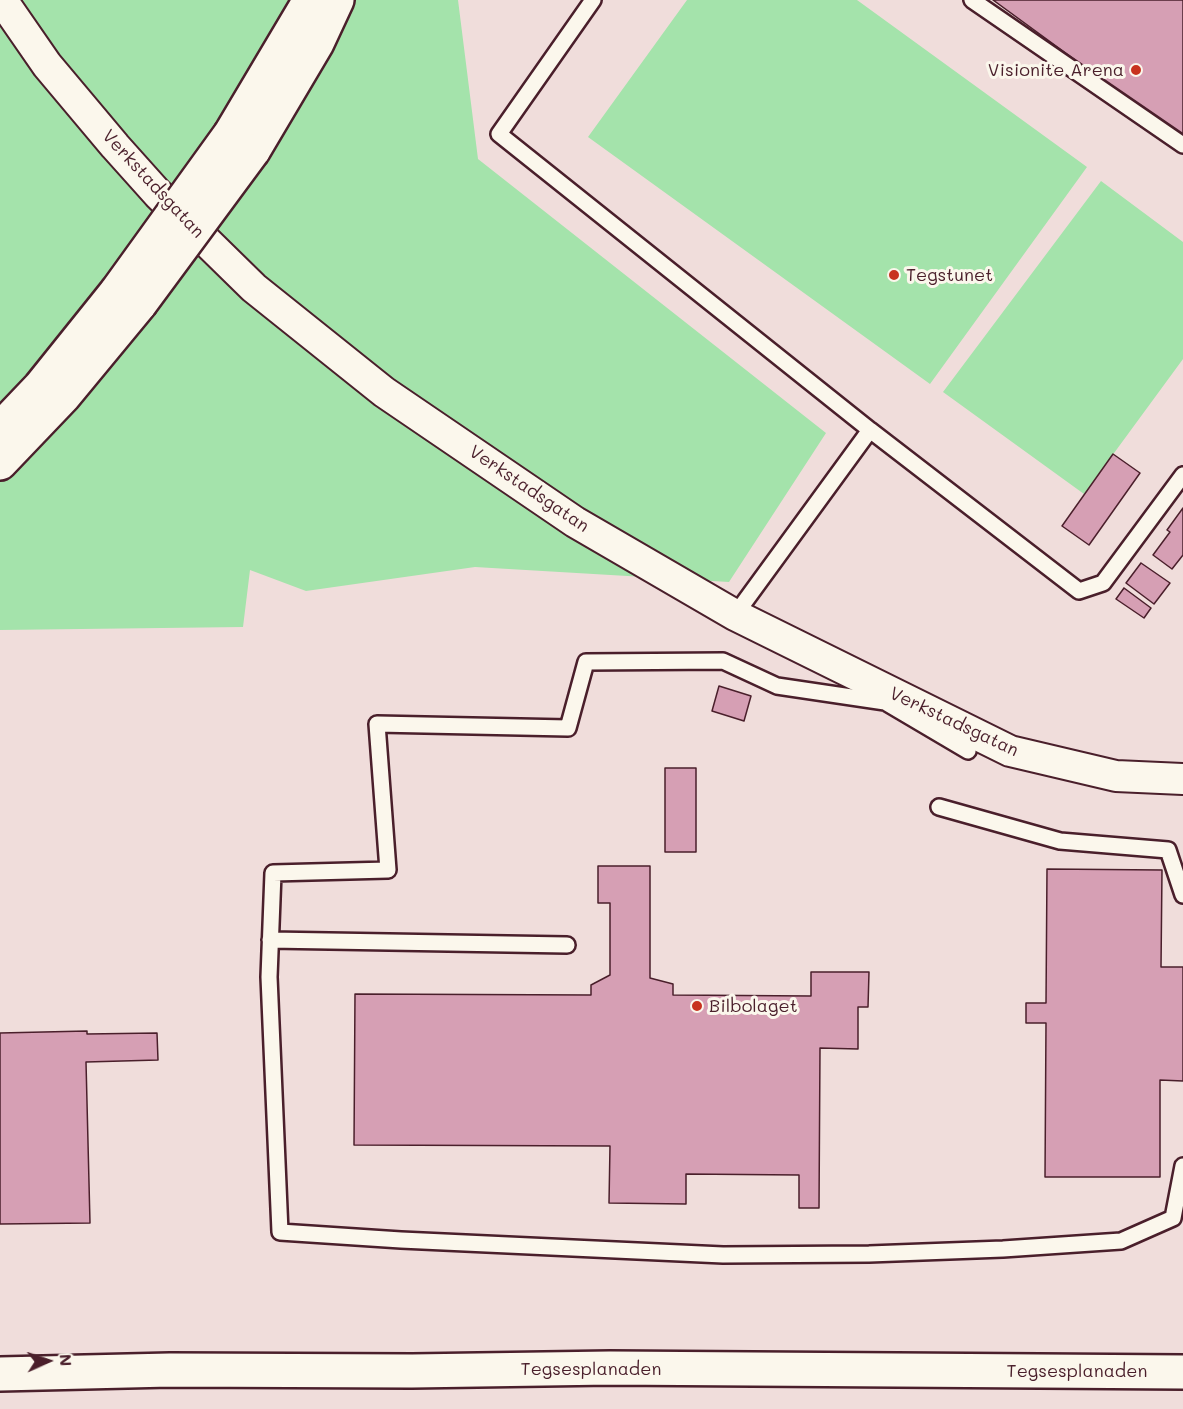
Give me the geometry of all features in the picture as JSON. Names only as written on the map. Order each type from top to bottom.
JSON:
[{"type":"main road","points":[[242,142],[310,0]]},
{"type":"main road","points":[[0,463],[64,396],[129,297],[317,43],[338,0]]},
{"type":"main road","points":[[0,429],[129,297]]},
{"type":"main road","name":"Tegsesplanaden","points":[[0,1374],[170,1370],[412,1371],[610,1368],[1183,1372]]},
{"type":"street","name":"Verkstadsgatan","points":[[2,0],[46,66],[115,146],[158,194],[254,288],[384,392],[575,522],[735,615],[1010,751],[1116,777],[1183,779]]},
{"type":"lane","points":[[593,0],[500,134],[870,430],[1079,591],[1102,583],[1183,475]]},
{"type":"lane","points":[[972,0],[1183,145]]},
{"type":"lane","points":[[735,615],[870,430]]},
{"type":"lane","points":[[968,751],[885,702],[777,686],[723,661],[586,662],[568,728],[376,724],[388,870],[273,873],[269,977],[280,1232],[723,1255],[869,1254],[1004,1249],[1121,1241],[1173,1218],[1183,1166]]},
{"type":"lane","points":[[939,807],[1060,841],[1168,850],[1183,895]]},
{"type":"lane","points":[[270,940],[567,945]]},
{"type":"green space","points":[[0,0],[458,0],[478,159],[826,433],[729,582],[475,567],[306,591],[250,570],[243,627],[0,630]]},
{"type":"green space","name":"Tegstunet","points":[[687,0],[857,0],[1087,167],[930,384],[588,137]]},
{"type":"green space","points":[[1101,181],[1183,242],[1183,359],[1084,494],[943,392]]},
{"type":"building","name":"Visionite Arena","points":[[993,0],[1183,0],[1183,139]]},
{"type":"building","points":[[1113,454],[1140,473],[1089,545],[1062,526]]},
{"type":"building","points":[[1183,508],[1183,555],[1172,569],[1153,555],[1170,532],[1167,530]]},
{"type":"building","points":[[1141,563],[1170,583],[1154,604],[1126,583]]},
{"type":"building","points":[[1124,588],[1151,608],[1144,618],[1116,599]]},
{"type":"building","points":[[719,686],[751,696],[744,721],[712,711]]},
{"type":"building","points":[[665,768],[696,768],[696,852],[665,852]]},
{"type":"building","points":[[598,866],[650,866],[650,978],[673,984],[673,995],[811,996],[811,972],[869,972],[868,1007],[858,1007],[858,1049],[820,1048],[819,1208],[799,1208],[799,1175],[686,1174],[686,1204],[609,1203],[610,1146],[354,1145],[355,994],[591,995],[591,985],[610,975],[610,903],[598,903]]},
{"type":"building","points":[[1047,869],[1162,870],[1161,967],[1183,967],[1183,1081],[1160,1080],[1160,1177],[1045,1177],[1046,1023],[1026,1023],[1026,1003],[1046,1003]]},
{"type":"building","points":[[87,1031],[87,1034],[157,1033],[158,1060],[86,1062],[90,1223],[0,1224],[0,1033]]},
{"type":"place","name":"Visionite Arena","points":[[1136,70]]},
{"type":"place","name":"Tegstunet","points":[[894,275]]},
{"type":"place","name":"Bilbolaget","points":[[697,1006]]}]
